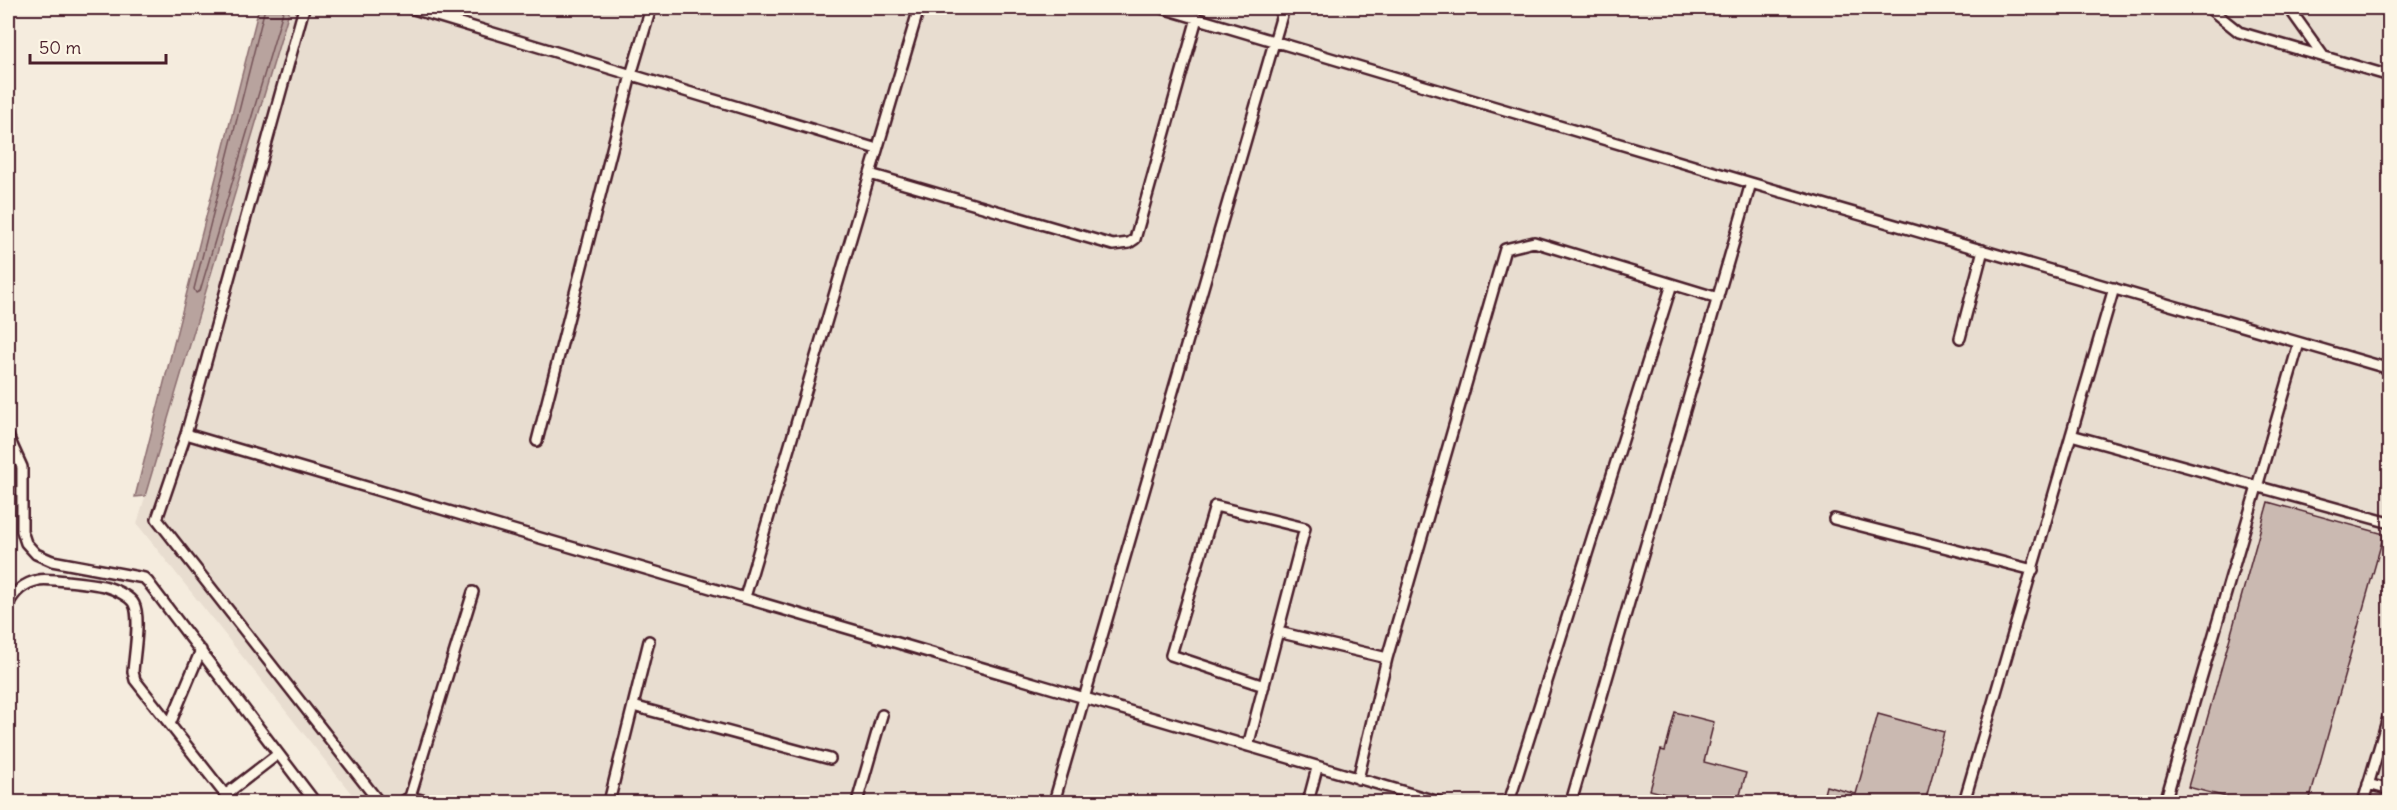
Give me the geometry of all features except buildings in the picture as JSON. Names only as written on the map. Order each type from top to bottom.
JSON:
[{"type":"lane","points":[[304,8],[186,434],[157,519],[379,802]]},
{"type":"lane","points":[[410,8],[877,149]]},
{"type":"lane","points":[[537,441],[631,75],[651,8]]},
{"type":"lane","points":[[745,597],[919,8]]},
{"type":"lane","points":[[1162,8],[2390,369]]},
{"type":"lane","points":[[1054,802],[1284,8]]},
{"type":"lane","points":[[2209,8],[2239,32],[2390,76]]},
{"type":"lane","points":[[2289,8],[2324,57]]},
{"type":"lane","points":[[870,174],[1113,245],[1129,243],[1135,238],[1197,18]]},
{"type":"lane","points":[[1571,802],[1751,183]]},
{"type":"lane","points":[[1358,779],[1387,658],[1505,249],[1534,242],[1718,298]]},
{"type":"lane","points":[[1960,338],[1983,250]]},
{"type":"lane","points":[[1509,802],[1672,284]]},
{"type":"lane","points":[[1964,802],[2114,288]]},
{"type":"lane","points":[[2165,802],[2299,343]]},
{"type":"lane","points":[[186,434],[1439,802]]},
{"type":"lane","points":[[2071,435],[2390,523]]},
{"type":"lane","points":[[8,436],[22,467],[22,531],[26,543],[36,554],[52,561],[144,578],[315,802]]},
{"type":"lane","points":[[1248,746],[1264,686],[1305,528],[1215,506],[1171,655],[1264,686]]},
{"type":"lane","points":[[1833,519],[2033,570]]},
{"type":"lane","points":[[8,605],[12,595],[22,587],[40,579],[107,587],[132,600],[135,605],[136,618],[133,672],[135,680],[171,723],[228,799],[278,754]]},
{"type":"lane","points":[[430,802],[406,800],[473,592]]},
{"type":"lane","points":[[1278,632],[1387,658]]},
{"type":"lane","points":[[609,802],[650,641]]},
{"type":"lane","points":[[171,723],[201,650]]},
{"type":"lane","points":[[633,706],[830,759]]},
{"type":"lane","points":[[2363,802],[2390,711]]},
{"type":"lane","points":[[857,802],[882,715]]},
{"type":"lane","points":[[1308,802],[1317,768]]},
{"type":"lane","points":[[2368,784],[2390,790]]},
{"type":"shaded area","points":[[290,8],[2389,8],[2389,802],[358,802],[137,524]]},
{"type":"water","points":[[259,8],[290,8],[145,496],[135,497]]}]
